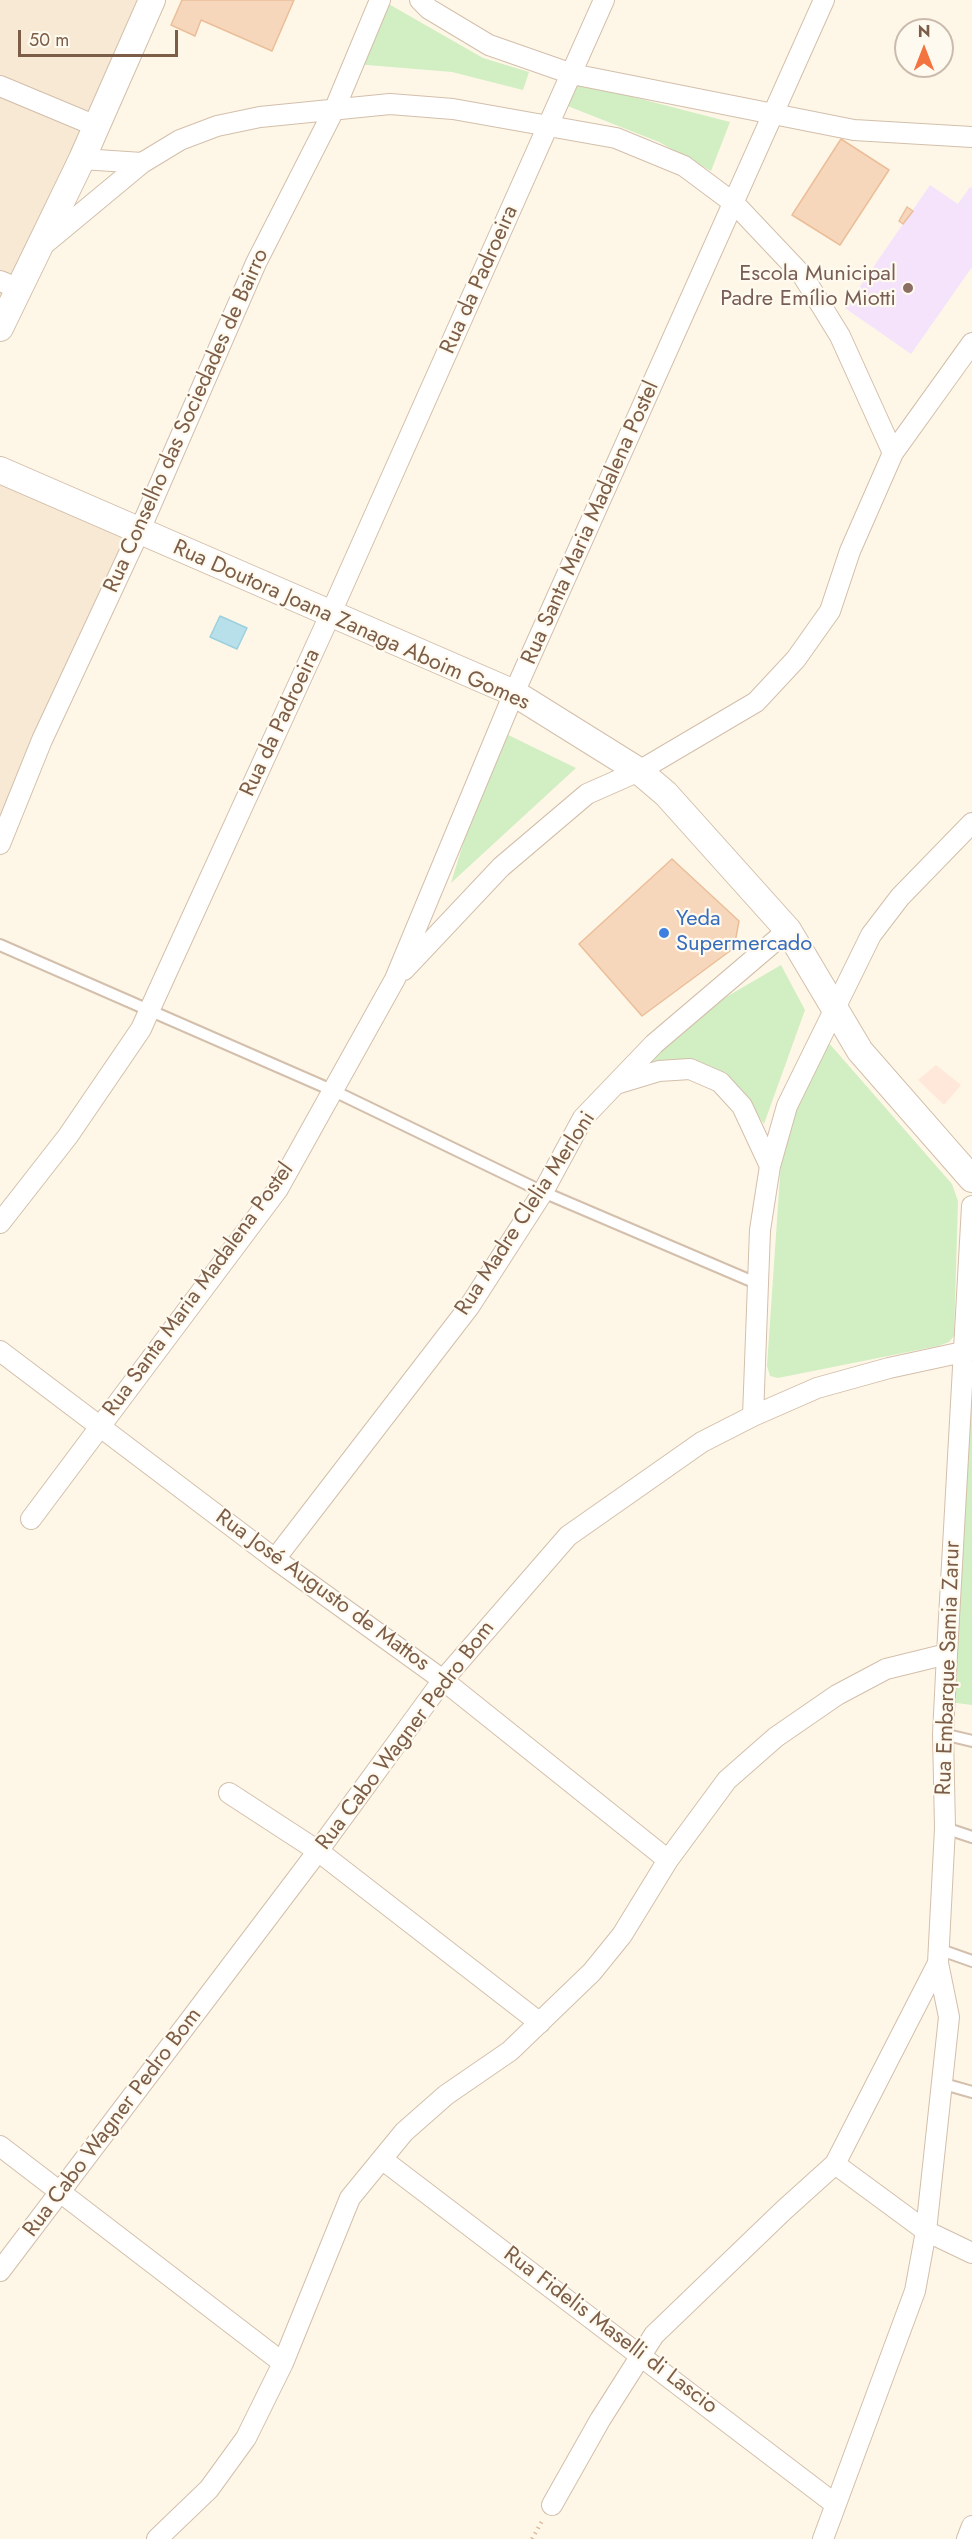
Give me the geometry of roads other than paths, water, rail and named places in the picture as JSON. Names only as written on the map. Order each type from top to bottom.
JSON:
[{"type":"street","points":[[36,252],[82,159],[152,0]]},
{"type":"street","name":"Rua Conselho das Sociedades de Bairro","points":[[0,844],[42,740],[139,532],[256,263],[335,108],[380,0]]},
{"type":"street","points":[[420,0],[429,9],[489,45],[572,74],[854,130],[972,137]]},
{"type":"street","name":"Rua da Padroeira","points":[[0,1223],[68,1136],[141,1029],[330,615],[604,0]]},
{"type":"street","name":"Rua Santa Maria Madalena Postel","points":[[31,1519],[278,1189],[395,979],[514,693],[735,204],[824,0]]},
{"type":"street","points":[[0,86],[96,126]]},
{"type":"street","points":[[0,328],[9,285],[36,252],[142,163],[180,140],[217,126],[260,117],[335,108],[390,104],[453,109],[616,138],[684,166],[735,204],[803,276],[840,336],[893,453]]},
{"type":"street","points":[[82,159],[142,163]]},
{"type":"street","points":[[395,979],[501,867],[587,794],[639,771],[756,702],[796,659],[830,611],[850,550],[893,453],[972,343]]},
{"type":"street","name":"Rua Doutora Joana Zanaga Aboim Gomes","points":[[0,470],[514,693],[639,771],[666,794],[788,930],[860,1051],[972,1179]]},
{"type":"street","points":[[753,1416],[756,1282],[760,1230],[770,1166],[787,1106],[871,935],[900,897],[972,823]]},
{"type":"street","name":"Rua Madre Clelia Merloni","points":[[275,1559],[469,1307],[543,1192],[583,1118],[654,1044],[788,930]]},
{"type":"street","points":[[614,1085],[659,1071],[690,1070],[720,1082],[742,1106],[770,1166]]},
{"type":"street","name":"Rua Embarque Samia Zarur","points":[[939,1957],[945,1828],[943,1734],[967,1351],[972,1206]]},
{"type":"street","name":"Rua José Augusto de Mattos","points":[[0,1351],[275,1559],[443,1680],[668,1860]]},
{"type":"street","name":"Rua Cabo Wagner Pedro Bom","points":[[0,2271],[318,1851],[443,1680],[568,1536],[702,1442],[753,1416],[817,1389],[889,1368],[967,1351]]},
{"type":"street","points":[[158,2539],[209,2489],[246,2438],[283,2362],[350,2198],[422,2114],[510,2051],[592,1972],[622,1935],[668,1860],[728,1780],[776,1737],[837,1695],[886,1668],[947,1654]]},
{"type":"street","points":[[228,1793],[318,1851],[540,2023]]},
{"type":"street","points":[[823,2539],[915,2291],[926,2231],[944,2084],[949,2017],[939,1957]]},
{"type":"street","points":[[552,2505],[640,2353],[682,2306],[836,2164],[939,1957]]},
{"type":"street","points":[[0,2146],[283,2362]]},
{"type":"street","name":"Rua Fidelis Maselli di Lascio","points":[[383,2160],[640,2353],[835,2504]]},
{"type":"street","points":[[836,2164],[926,2231],[972,2253]]},
{"type":"street","points":[[967,2539],[972,2526]]},
{"type":"lane","points":[[0,945],[334,1091],[543,1192],[756,1282]]},
{"type":"lane","points":[[943,1734],[972,1741]]},
{"type":"lane","points":[[945,1828],[972,1837]]},
{"type":"lane","points":[[939,1957],[972,1961]]},
{"type":"lane","points":[[944,2084],[972,2092]]},
{"type":"water","points":[[220,616],[247,628],[237,649],[210,637]]},
{"type":"place","name":"Escola Municipal Padre Emílio Miotti","points":[[908,288]]},
{"type":"place","name":"Yeda Supermercado","points":[[664,933]]}]
